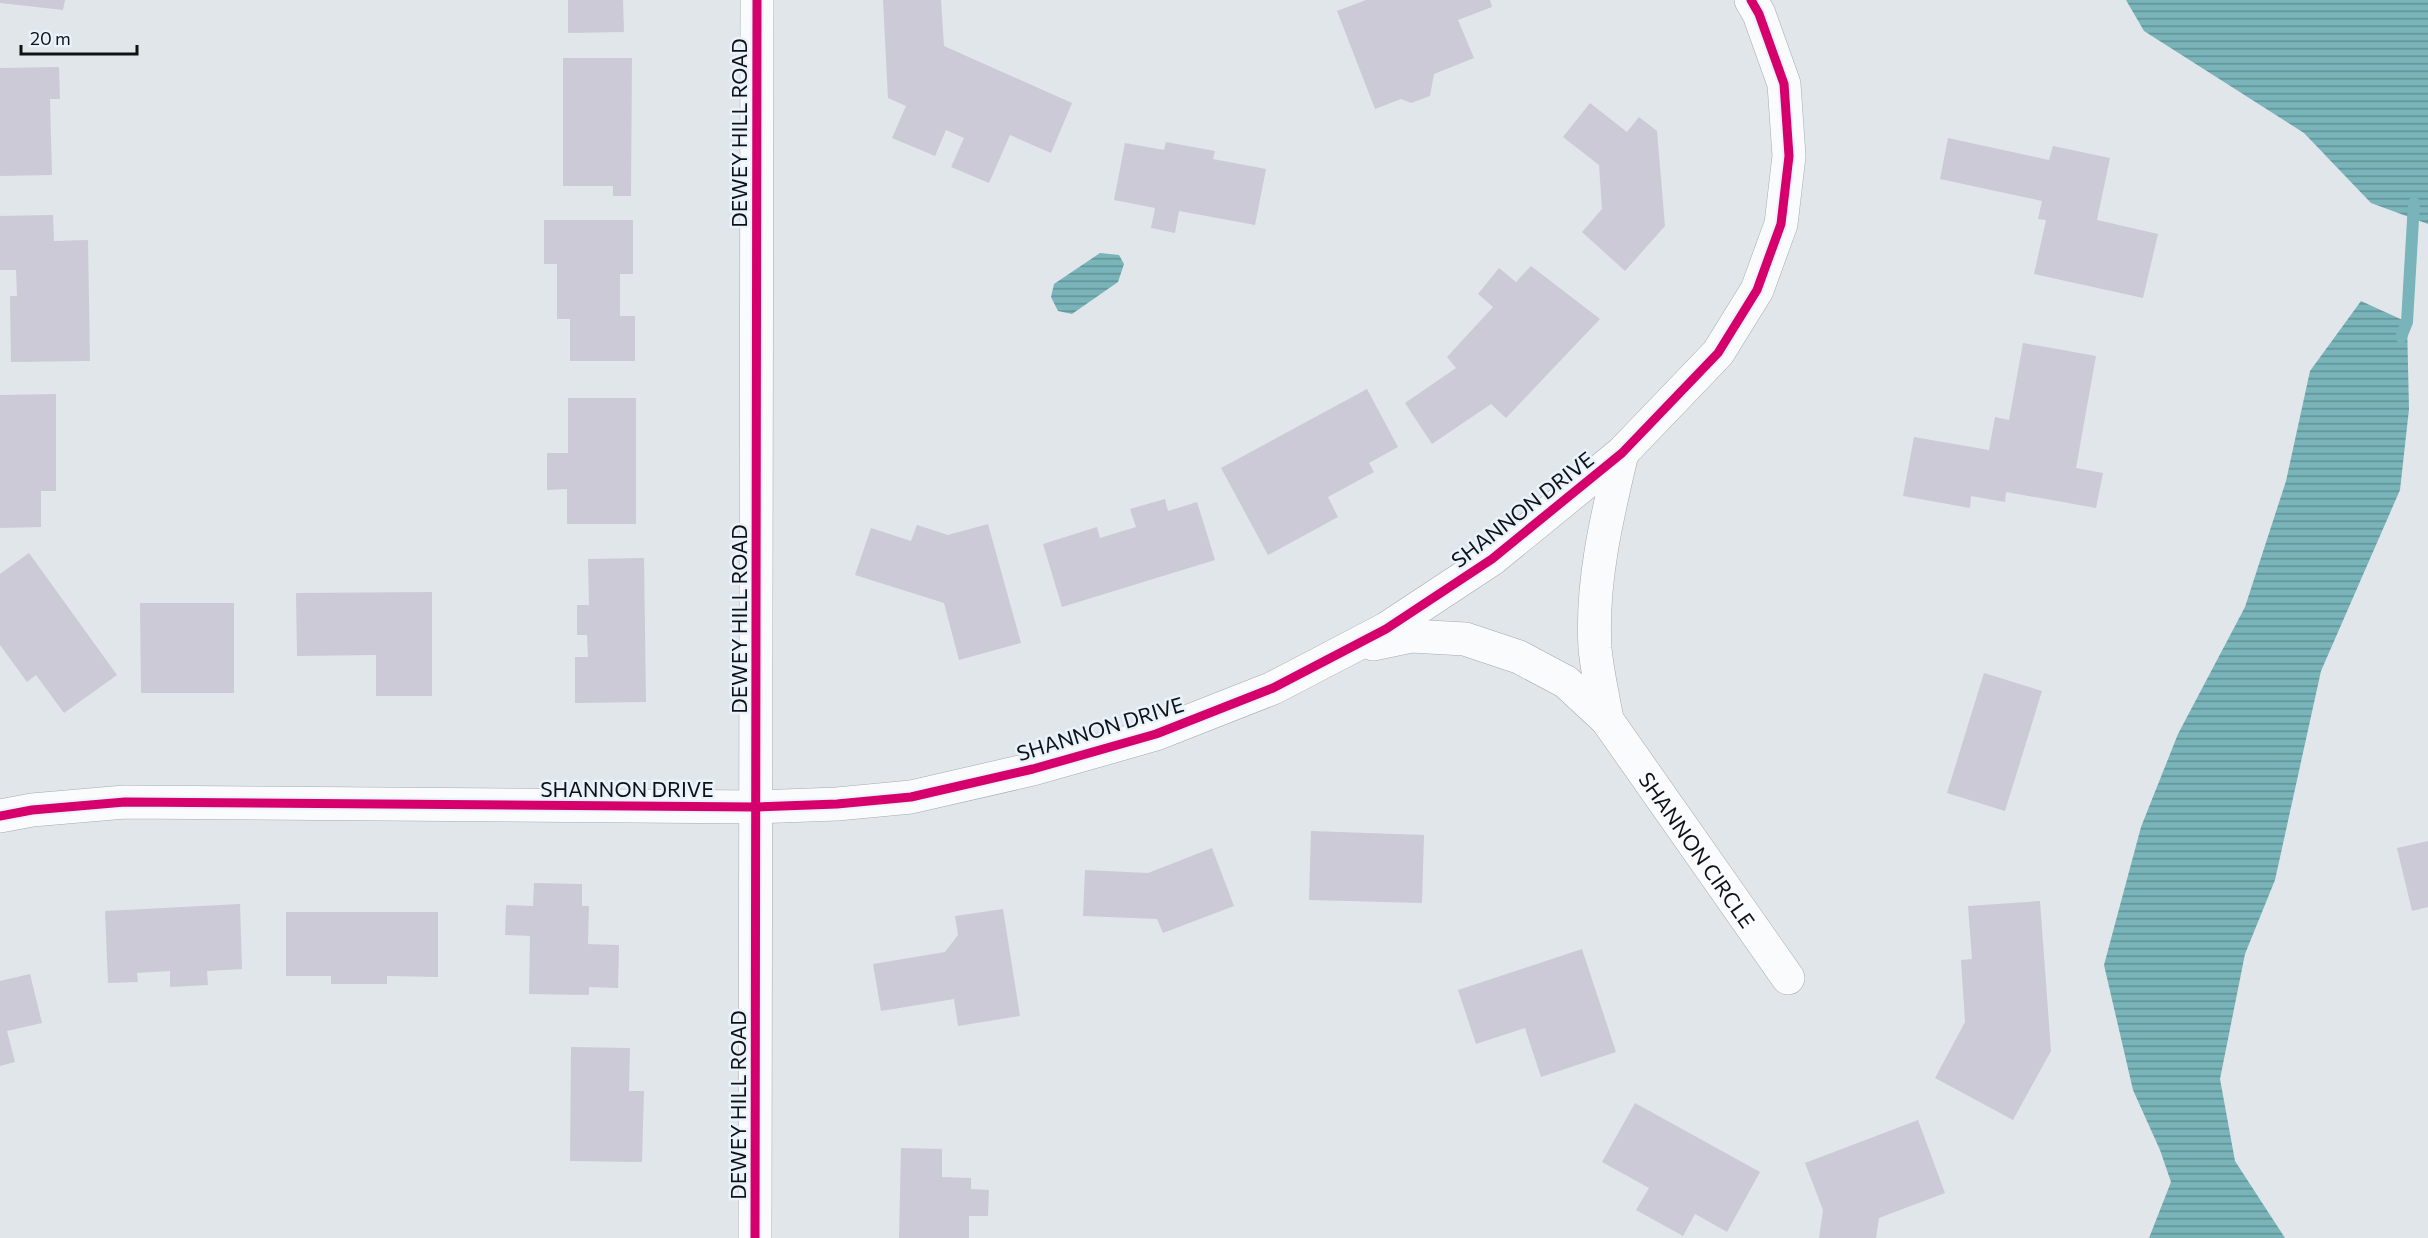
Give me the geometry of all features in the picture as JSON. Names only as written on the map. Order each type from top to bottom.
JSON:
[{"type":"street","name":"DEWEY HILL ROAD","points":[[755,1238],[757,0]]},
{"type":"street","name":"SHANNON DRIVE","points":[[0,816],[32,810],[124,802],[756,807],[806,806],[911,796],[1033,769],[1156,734],[1273,688],[1356,647],[1492,559],[1622,453],[1718,353],[1757,290],[1782,224],[1789,156],[1784,84],[1759,14],[1751,0]]},
{"type":"street","name":"SHANNON CIRCLE","points":[[1607,720],[1595,648],[1596,589],[1606,519],[1622,453]]},
{"type":"street","name":"SHANNON CIRCLE","points":[[1356,647],[1411,636],[1465,639],[1519,657],[1566,682],[1607,720],[1788,978]]},
{"type":"water","points":[[2126,0],[2428,0],[2428,224],[2371,203],[2304,133],[2144,31]]},
{"type":"water","points":[[1100,253],[1119,255],[1124,264],[1118,282],[1072,314],[1058,311],[1051,297],[1054,284]]},
{"type":"water","points":[[2361,301],[2407,322],[2409,409],[2400,490],[2321,671],[2275,880],[2245,954],[2220,1079],[2235,1161],[2285,1238],[2149,1238],[2171,1182],[2160,1150],[2133,1090],[2104,965],[2141,827],[2178,734],[2245,607],[2286,481],[2310,371]]},
{"type":"building","points":[[0,0],[65,0],[63,10],[0,3]]},
{"type":"building","points":[[568,0],[623,0],[624,32],[568,33]]},
{"type":"building","points":[[883,0],[941,0],[944,46],[1072,103],[1051,153],[1010,135],[989,183],[951,167],[964,138],[946,130],[935,156],[892,138],[906,106],[888,98]]},
{"type":"building","points":[[1366,0],[1490,0],[1492,7],[1458,20],[1474,58],[1434,74],[1430,96],[1411,103],[1401,99],[1375,109],[1337,11]]},
{"type":"building","points":[[563,58],[632,58],[631,196],[613,196],[613,186],[563,186]]},
{"type":"building","points":[[59,67],[60,99],[50,99],[52,175],[0,176],[0,68]]},
{"type":"building","points":[[1590,103],[1627,132],[1639,117],[1657,131],[1665,226],[1625,271],[1582,232],[1602,209],[1599,165],[1563,137]]},
{"type":"building","points":[[1948,138],[2049,160],[2053,146],[2110,158],[2097,220],[2158,234],[2143,298],[2034,274],[2046,220],[2038,219],[2042,201],[1940,179]]},
{"type":"building","points":[[1166,142],[1215,151],[1213,159],[1266,169],[1255,225],[1179,211],[1175,233],[1151,228],[1155,208],[1114,200],[1125,143],[1164,150]]},
{"type":"building","points":[[53,215],[54,241],[88,240],[90,361],[11,362],[10,296],[17,296],[16,270],[0,270],[0,216]]},
{"type":"building","points":[[544,220],[633,220],[633,274],[620,274],[620,316],[635,316],[635,361],[570,361],[570,319],[557,319],[557,264],[544,264]]},
{"type":"building","points":[[1531,266],[1600,319],[1506,418],[1491,404],[1432,444],[1405,403],[1456,368],[1447,357],[1493,307],[1478,294],[1499,268],[1516,282]]},
{"type":"building","points":[[2023,343],[2096,356],[2076,468],[2103,473],[2096,508],[2006,492],[2005,502],[1971,496],[1970,508],[1903,496],[1914,437],[1989,450],[1995,417],[2009,420]]},
{"type":"building","points":[[1367,389],[1398,447],[1369,463],[1374,472],[1328,497],[1338,517],[1268,555],[1221,468]]},
{"type":"building","points":[[56,394],[56,491],[41,491],[41,527],[0,528],[0,395]]},
{"type":"building","points":[[568,398],[636,398],[636,524],[567,524],[567,489],[547,490],[547,453],[568,453]]},
{"type":"building","points":[[1165,499],[1168,511],[1197,502],[1215,560],[1062,607],[1043,544],[1097,527],[1100,538],[1136,527],[1130,509]]},
{"type":"building","points":[[988,524],[1021,643],[959,660],[944,603],[855,575],[871,528],[911,541],[917,525],[948,535]]},
{"type":"building","points":[[29,553],[117,675],[64,713],[36,675],[27,682],[0,645],[0,574]]},
{"type":"building","points":[[644,558],[646,702],[575,703],[575,657],[588,657],[587,635],[577,635],[577,605],[589,605],[588,559]]},
{"type":"building","points":[[432,592],[432,696],[376,696],[376,655],[297,656],[296,593]]},
{"type":"building","points":[[140,603],[234,603],[234,693],[141,693]]},
{"type":"building","points":[[1984,673],[2042,691],[2005,811],[1947,793]]},
{"type":"building","points":[[1311,831],[1424,835],[1422,903],[1309,900]]},
{"type":"building","points":[[2428,841],[2428,907],[2412,911],[2397,848]]},
{"type":"building","points":[[1212,848],[1234,906],[1163,933],[1157,919],[1083,916],[1085,870],[1148,873]]},
{"type":"building","points":[[534,883],[582,884],[582,906],[589,906],[588,944],[619,945],[618,988],[589,987],[589,995],[529,994],[530,936],[505,935],[506,905],[533,906]]},
{"type":"building","points":[[2040,901],[2051,1051],[2013,1120],[1935,1078],[1965,1022],[1961,960],[1972,959],[1968,906]]},
{"type":"building","points":[[240,904],[242,969],[207,971],[208,985],[170,987],[170,971],[137,973],[138,982],[108,983],[105,911]]},
{"type":"building","points":[[1003,909],[1020,1016],[958,1026],[954,999],[881,1011],[873,964],[945,952],[958,935],[955,916]]},
{"type":"building","points":[[286,912],[438,912],[438,977],[387,976],[387,984],[331,984],[331,976],[286,976]]},
{"type":"building","points":[[1582,949],[1616,1052],[1541,1077],[1525,1028],[1476,1044],[1458,990]]},
{"type":"building","points":[[30,974],[42,1023],[7,1031],[15,1062],[0,1066],[0,981]]},
{"type":"building","points":[[571,1047],[630,1048],[629,1091],[644,1091],[642,1162],[570,1161]]},
{"type":"building","points":[[1635,1103],[1760,1172],[1727,1232],[1695,1214],[1683,1236],[1636,1210],[1649,1188],[1602,1162]]},
{"type":"building","points":[[1918,1120],[1945,1193],[1879,1218],[1876,1238],[1819,1238],[1823,1210],[1805,1163]]},
{"type":"building","points":[[901,1148],[942,1149],[942,1177],[971,1178],[971,1189],[989,1190],[988,1216],[969,1216],[969,1238],[899,1238]]},
{"type":"waterway","points":[[2401,337],[2407,322],[2414,203]]},
{"type":"cycle path","points":[[755,1238],[757,0]]},
{"type":"cycle path","points":[[0,816],[32,810],[125,802],[756,807],[837,804],[911,797],[1033,769],[1156,734],[1273,688],[1386,629],[1492,559],[1622,453],[1718,353],[1757,290],[1781,224],[1789,156],[1784,84],[1759,14],[1751,0]]}]
